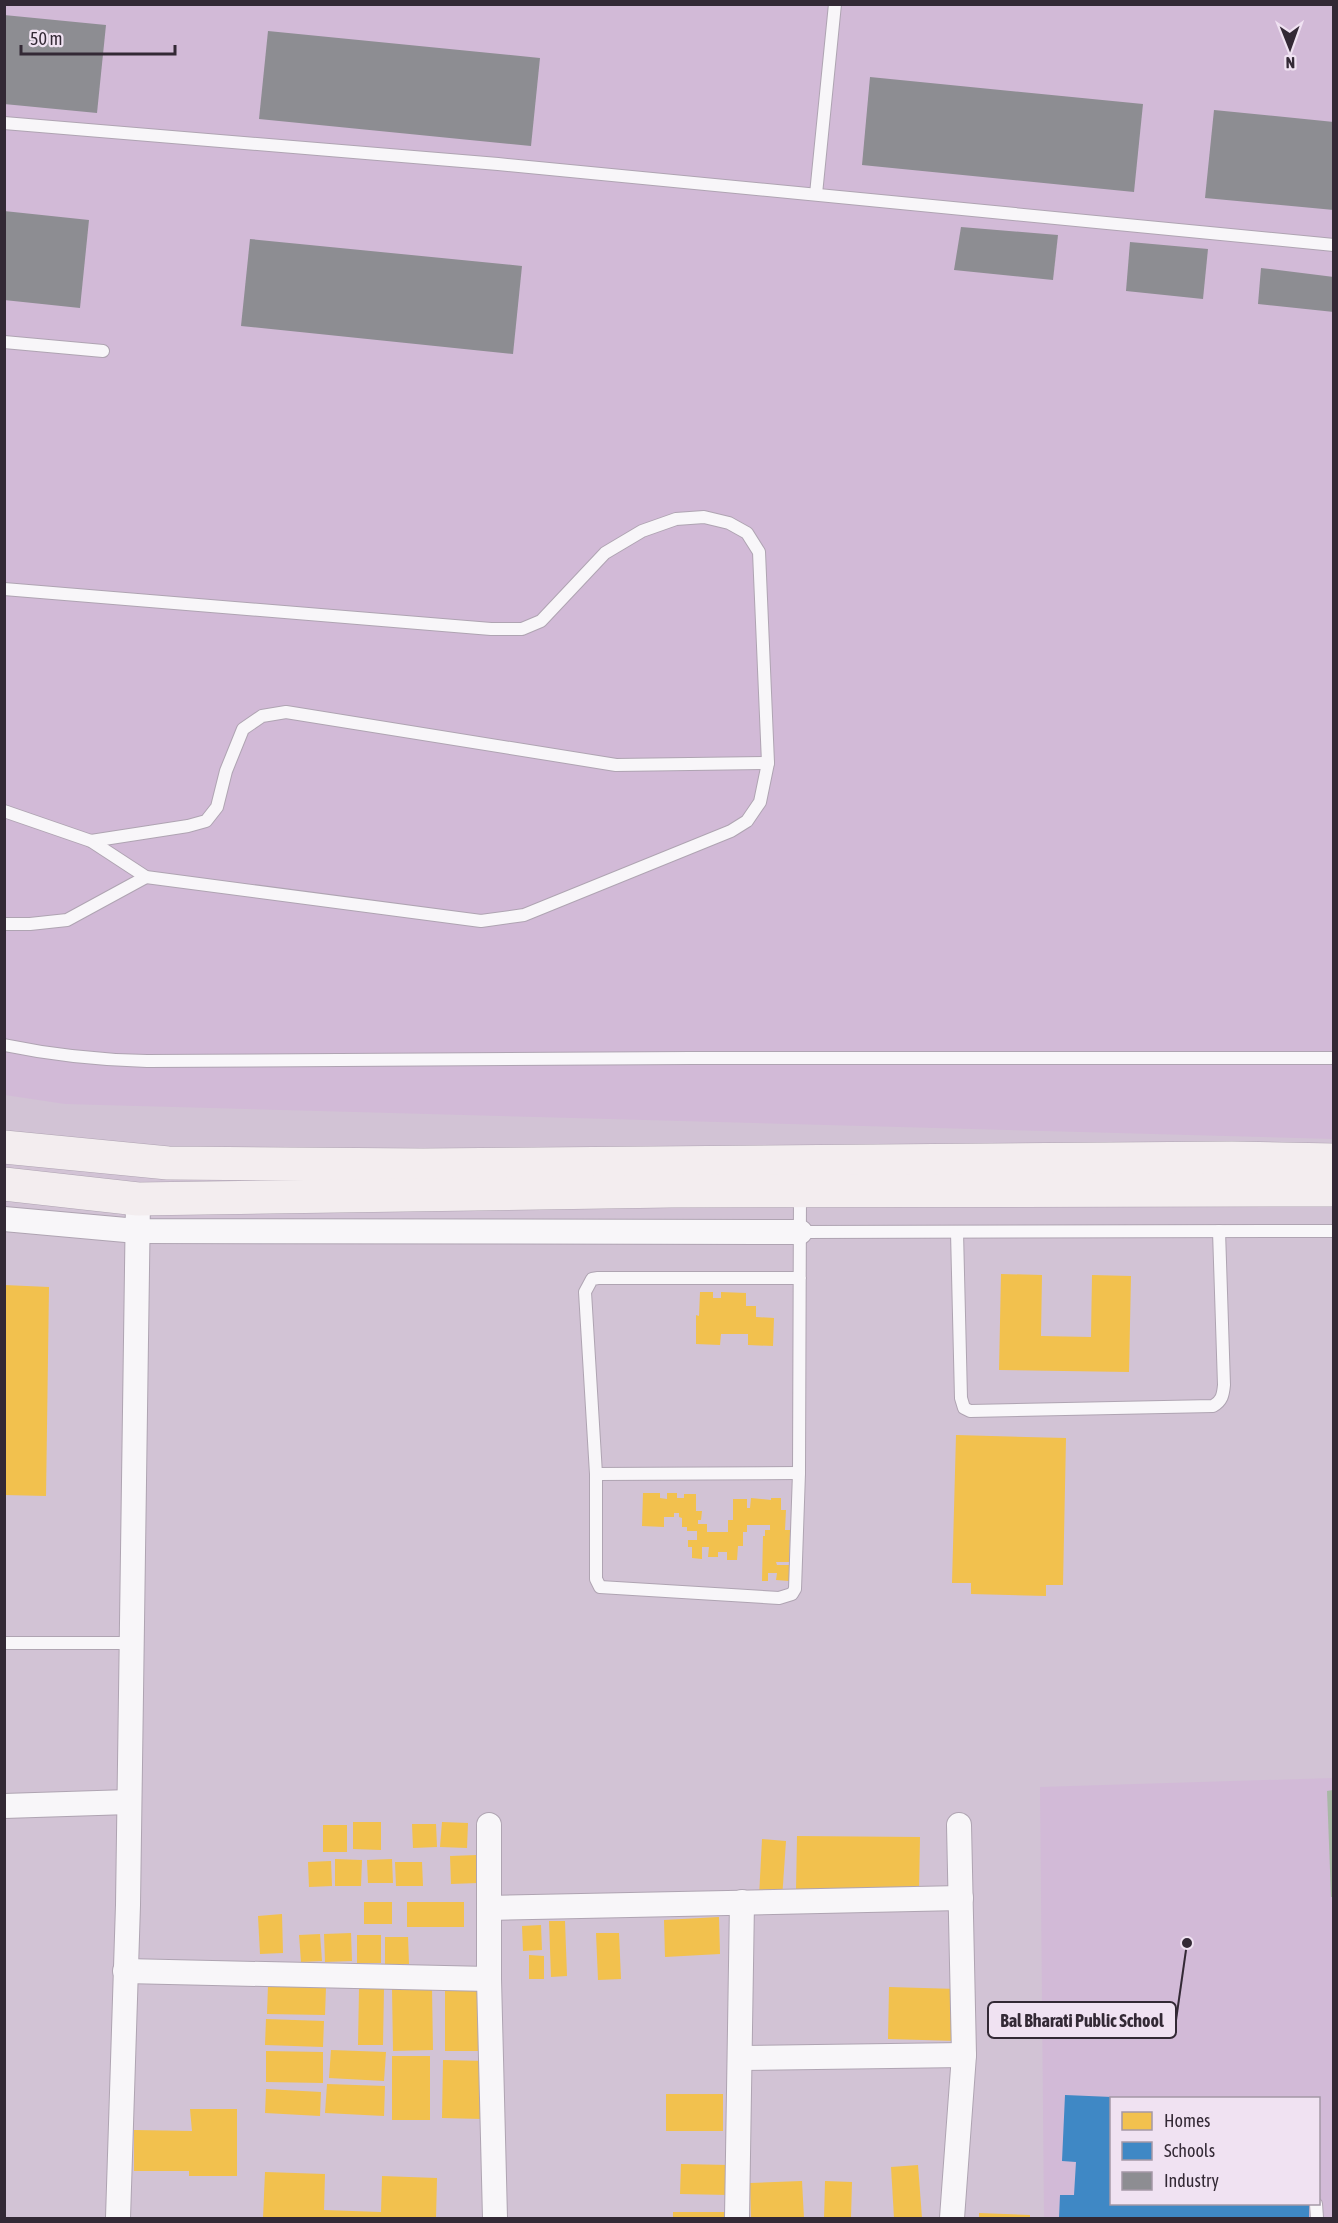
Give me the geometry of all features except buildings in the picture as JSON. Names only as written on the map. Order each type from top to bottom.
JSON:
[{"type":"main road","points":[[4,1147],[168,1164],[423,1165],[1233,1158],[1334,1160]]},
{"type":"main road","points":[[4,1184],[138,1199],[800,1190],[1334,1190]]},
{"type":"street","points":[[118,2218],[129,1802],[138,1199]]},
{"type":"street","points":[[4,1219],[137,1231],[800,1232]]},
{"type":"street","points":[[4,1806],[129,1802]]},
{"type":"street","points":[[489,1825],[489,1979],[495,2218]]},
{"type":"street","points":[[952,2218],[964,2055],[959,1825]]},
{"type":"street","points":[[489,1908],[961,1899]]},
{"type":"street","points":[[737,2218],[742,1902]]},
{"type":"street","points":[[125,1971],[489,1979]]},
{"type":"street","points":[[740,2058],[964,2055]]},
{"type":"lane","points":[[816,194],[835,4]]},
{"type":"lane","points":[[4,123],[498,164],[1334,245]]},
{"type":"lane","points":[[4,342],[103,351]]},
{"type":"lane","points":[[4,590],[491,629],[522,629],[541,621],[605,553],[642,531],[676,519],[704,517],[729,523],[747,533],[759,552],[768,762],[760,802],[747,821],[731,831],[524,915],[481,921],[146,877],[91,841],[4,811]]},
{"type":"lane","points":[[91,841],[188,826],[206,821],[217,807],[226,771],[243,729],[262,716],[286,712],[616,765],[768,762]]},
{"type":"lane","points":[[4,924],[67,920],[146,877]]},
{"type":"lane","points":[[4,1045],[53,1055],[98,1060],[147,1061],[1334,1058]]},
{"type":"lane","points":[[800,1190],[800,1278],[799,1473],[795,1589],[792,1594],[779,1598],[600,1587],[596,1579],[596,1474],[585,1292],[592,1279],[800,1278]]},
{"type":"lane","points":[[957,1232],[961,1398],[964,1408],[970,1410],[1213,1406],[1218,1403],[1223,1396],[1224,1385],[1219,1231]]},
{"type":"lane","points":[[800,1232],[1334,1231]]},
{"type":"lane","points":[[596,1474],[799,1473]]},
{"type":"lane","points":[[4,1643],[132,1643]]},
{"type":"shaded area","points":[[4,5],[1333,5],[1333,1139],[65,1104],[5,1095]]},
{"type":"shaded area","points":[[1333,1778],[1333,2218],[1044,2218],[1040,1787]]},
{"type":"green space","points":[[1333,1790],[1334,1897],[1331,1897],[1327,1791]]},
{"type":"place","name":"Bal Bharati Public School","points":[[1187,1943]]}]
